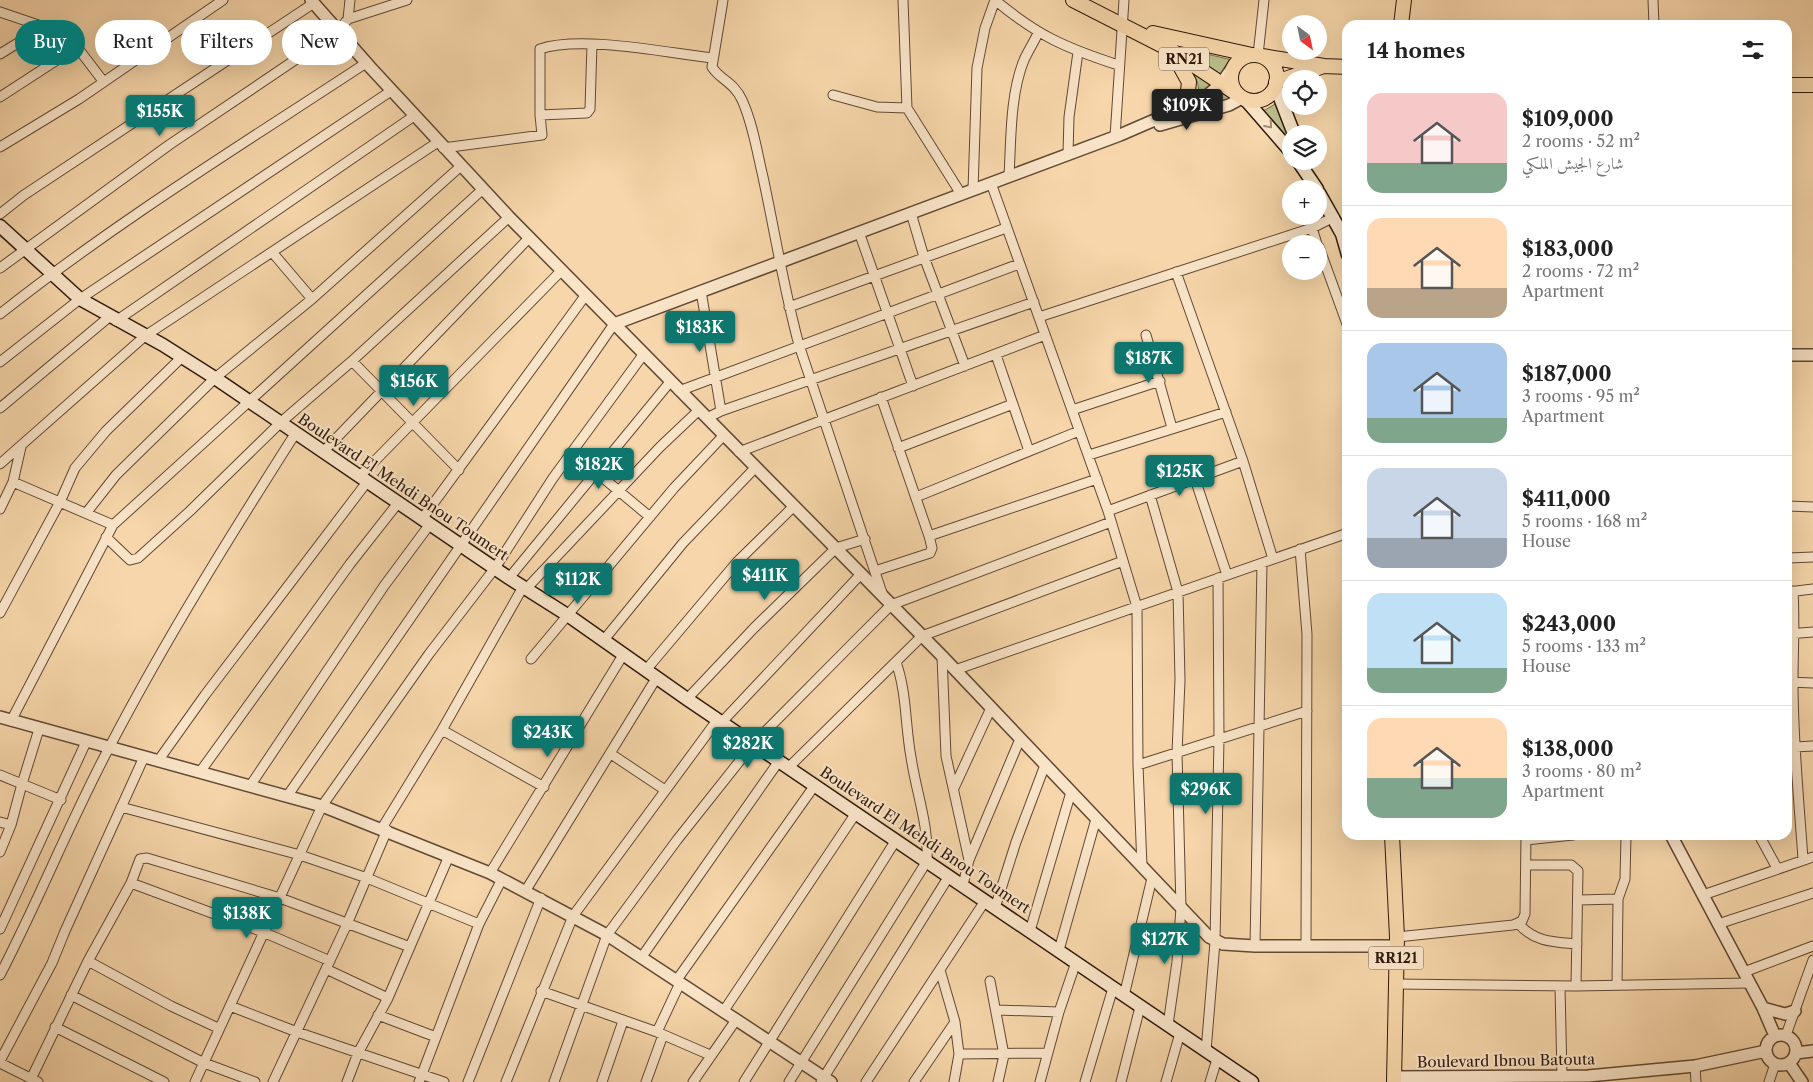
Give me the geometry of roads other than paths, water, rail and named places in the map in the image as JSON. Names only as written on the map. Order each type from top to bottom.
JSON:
[{"type":"main road","name":"RN21","points":[[1073,0],[1171,50],[1242,97],[1260,100],[1271,93],[1276,83],[1324,66]]},
{"type":"main road","points":[[1402,20],[1404,0]]},
{"type":"main road","name":"RN21","points":[[1125,25],[1177,40],[1324,66],[1342,66]]},
{"type":"main road","points":[[1171,50],[1189,82],[1186,108]]},
{"type":"main road","points":[[1232,68],[1240,59],[1258,55],[1274,66],[1276,83],[1291,125]]},
{"type":"main road","name":"RN21","points":[[1232,68],[1232,85],[1242,97]]},
{"type":"main road","points":[[1792,85],[1813,85]]},
{"type":"main road","points":[[1242,97],[1282,142]]},
{"type":"main road","points":[[1327,206],[1342,232]]},
{"type":"main road","name":"Boulevard El Mehdi Bnou Toumert","points":[[0,226],[80,299],[215,378],[363,480],[569,616],[623,655],[1059,950],[1140,1008],[1252,1082]]},
{"type":"main road","name":"RR121","points":[[1392,840],[1396,942],[1394,1080]]},
{"type":"street","points":[[0,147],[79,99],[223,0]]},
{"type":"street","points":[[350,0],[348,19],[407,0]]},
{"type":"street","points":[[723,0],[712,58],[714,71],[730,82],[743,101],[755,141],[789,307],[799,345],[875,571],[887,601]]},
{"type":"street","points":[[903,0],[907,108],[961,194]]},
{"type":"street","points":[[973,190],[977,68],[985,28],[995,0],[1038,33],[1054,42],[1118,65]]},
{"type":"street","points":[[1118,136],[1118,65],[1125,25],[1124,0]]},
{"type":"street","points":[[1258,55],[1264,0]]},
{"type":"street","points":[[1653,0],[1654,20]]},
{"type":"street","points":[[0,214],[24,195],[312,1],[328,20]]},
{"type":"street","points":[[0,12],[23,20]]},
{"type":"street","points":[[1009,176],[1012,119],[1019,75],[1038,33]]},
{"type":"street","points":[[0,464],[145,336],[272,252],[441,145],[542,136],[540,115],[540,49],[592,44],[712,58]]},
{"type":"street","points":[[540,115],[587,113],[590,109],[592,44]]},
{"type":"street","points":[[0,54],[15,45]]},
{"type":"street","points":[[1068,154],[1069,117],[1078,52]]},
{"type":"street","points":[[357,53],[509,218],[942,656],[1142,868],[1215,942],[1254,946],[1396,942],[1513,925],[1522,920],[1525,914],[1526,840]]},
{"type":"street","points":[[85,57],[103,81]]},
{"type":"street","points":[[0,314],[51,274],[203,170],[366,63]]},
{"type":"street","points":[[0,97],[48,65]]},
{"type":"street","points":[[0,268],[169,145],[288,65]]},
{"type":"street","points":[[288,795],[614,324],[1118,136],[1186,108],[1203,99],[1221,84],[1232,68]]},
{"type":"street","points":[[0,362],[80,299],[391,91]]},
{"type":"street","points":[[833,95],[876,107],[907,108]]},
{"type":"street","points":[[1118,136],[1206,112],[1242,97]]},
{"type":"street","points":[[0,408],[112,319],[414,116]]},
{"type":"street","points":[[87,512],[116,475],[215,378],[312,299],[461,166]]},
{"type":"street","points":[[991,183],[1108,510],[1137,607],[1138,766],[1142,868]]},
{"type":"street","points":[[483,189],[113,525],[5,719],[144,758],[288,795],[384,829],[490,873],[526,890],[607,935],[825,1080],[949,876]]},
{"type":"street","points":[[911,213],[924,257],[965,366]]},
{"type":"street","points":[[106,537],[130,560],[138,558],[190,511],[280,423],[352,361],[509,218]]},
{"type":"street","points":[[1039,317],[1312,228],[1334,218]]},
{"type":"street","points":[[789,307],[1006,228]]},
{"type":"street","points":[[1312,228],[1315,235]]},
{"type":"street","points":[[859,232],[898,348],[913,386]]},
{"type":"street","points":[[323,452],[529,238]]},
{"type":"street","points":[[272,252],[312,299]]},
{"type":"street","points":[[679,391],[1019,264]]},
{"type":"street","points":[[1327,269],[1342,310]]},
{"type":"street","points":[[158,761],[363,480],[414,423],[561,271]]},
{"type":"street","points":[[1176,272],[1243,461],[1273,559]]},
{"type":"street","points":[[701,291],[721,411]]},
{"type":"street","points":[[250,786],[459,470],[585,296]]},
{"type":"street","points":[[274,1082],[367,878],[384,829],[524,588],[660,447],[703,414],[721,411],[1034,302]]},
{"type":"street","points":[[739,452],[1045,335]]},
{"type":"street","points":[[1146,335],[1172,428]]},
{"type":"street","points":[[996,354],[1029,451]]},
{"type":"street","points":[[195,1082],[218,1028],[230,1006],[322,806],[429,654],[495,568],[553,478],[644,355]]},
{"type":"street","points":[[1792,355],[1813,355]]},
{"type":"street","points":[[0,613],[60,502],[75,468],[85,454],[182,357]]},
{"type":"street","points":[[352,361],[459,470]]},
{"type":"street","points":[[1072,410],[1160,381]]},
{"type":"street","points":[[509,578],[670,382]]},
{"type":"street","points":[[875,571],[930,553],[932,548],[881,397]]},
{"type":"street","points":[[898,448],[1014,404]]},
{"type":"street","points":[[1089,455],[1226,412]]},
{"type":"street","points":[[916,496],[1079,431]]},
{"type":"street","points":[[0,975],[109,748],[209,569],[295,434]]},
{"type":"street","points":[[531,660],[650,517],[724,435]]},
{"type":"street","points":[[0,509],[13,482],[21,447]]},
{"type":"street","points":[[1108,510],[1243,461]]},
{"type":"street","points":[[603,641],[683,543],[755,468]]},
{"type":"street","points":[[596,472],[650,517]]},
{"type":"street","points":[[929,536],[1097,479]]},
{"type":"street","points":[[1196,479],[1223,576],[1215,942],[1206,1051]]},
{"type":"street","points":[[13,482],[87,512],[113,525]]},
{"type":"street","points":[[1150,495],[1178,592],[1180,680],[1177,753],[1181,908],[1177,962],[1168,1025]]},
{"type":"street","points":[[200,772],[345,571],[398,503]]},
{"type":"street","points":[[646,670],[737,562],[794,506]]},
{"type":"street","points":[[1792,506],[1813,507]]},
{"type":"street","points":[[554,1082],[607,935],[677,840],[754,743],[887,601],[1111,522]]},
{"type":"street","points":[[955,670],[1342,535]]},
{"type":"street","points":[[688,699],[754,628],[836,548],[865,539]]},
{"type":"street","points":[[1300,549],[1307,634],[1306,946]]},
{"type":"street","points":[[1792,558],[1813,557]]},
{"type":"street","points":[[641,958],[784,764],[922,636],[1123,561]]},
{"type":"street","points":[[1254,946],[1262,563]]},
{"type":"street","points":[[506,1082],[541,991],[573,916],[665,790],[720,720],[861,574]]},
{"type":"street","points":[[1792,591],[1813,588]]},
{"type":"street","points":[[1792,633],[1813,632]]},
{"type":"street","points":[[490,873],[623,655]]},
{"type":"street","points":[[942,656],[945,746],[969,860]]},
{"type":"street","points":[[788,1082],[927,860],[927,834],[911,756],[904,692],[896,662]]},
{"type":"street","points":[[526,890],[657,677]]},
{"type":"street","points":[[1792,682],[1813,683]]},
{"type":"street","points":[[954,788],[991,708]]},
{"type":"street","points":[[1792,708],[1803,859]]},
{"type":"street","points":[[1138,766],[1307,711]]},
{"type":"street","points":[[0,852],[11,825],[39,729]]},
{"type":"street","points":[[442,730],[544,787]]},
{"type":"street","points":[[963,886],[969,860],[1020,739]]},
{"type":"street","points":[[0,929],[86,742]]},
{"type":"street","points":[[1795,747],[1813,746]]},
{"type":"street","points":[[611,754],[665,790]]},
{"type":"street","points":[[144,758],[52,963],[0,1062],[34,1080],[55,1027],[131,883],[140,861],[144,858],[280,898],[410,947]]},
{"type":"street","points":[[866,1082],[940,970],[990,904],[1045,765]]},
{"type":"street","points":[[0,774],[60,800]]},
{"type":"street","points":[[646,1082],[660,1033],[678,982],[815,785]]},
{"type":"street","points":[[1030,931],[1071,792]]},
{"type":"street","points":[[121,807],[300,855],[367,878],[479,924]]},
{"type":"street","points":[[724,1012],[856,813]]},
{"type":"street","points":[[1059,950],[1096,819]]},
{"type":"street","points":[[0,822],[11,825]]},
{"type":"street","points":[[744,1082],[896,840]]},
{"type":"street","points":[[1616,985],[1618,899],[1625,879],[1626,840]]},
{"type":"street","points":[[1674,840],[1763,1008],[1780,1035],[1794,1042],[1796,1052],[1789,1063]]},
{"type":"street","points":[[1762,840],[1777,868]]},
{"type":"street","points":[[347,1082],[358,1053],[388,998],[449,856]]},
{"type":"street","points":[[1703,895],[1813,857]]},
{"type":"street","points":[[1526,865],[1574,866],[1579,877],[1576,986]]},
{"type":"street","points":[[1124,996],[1152,878]]},
{"type":"street","points":[[421,1078],[479,924],[502,879]]},
{"type":"street","points":[[131,883],[263,932],[388,998]]},
{"type":"street","points":[[1718,924],[1813,893]]},
{"type":"street","points":[[468,1082],[541,898]]},
{"type":"street","points":[[1579,900],[1618,899]]},
{"type":"street","points":[[1518,923],[1528,934],[1542,941],[1577,944]]},
{"type":"street","points":[[1744,972],[1813,946]]},
{"type":"street","points":[[88,962],[171,1006],[218,1028]]},
{"type":"street","points":[[1040,1082],[1058,1012],[1076,962]]},
{"type":"street","points":[[1789,1063],[1775,1064],[1768,1059],[1766,1052],[1768,1042],[1780,1035],[1795,1011],[1812,964]]},
{"type":"street","points":[[940,970],[955,1022],[959,1054],[954,1082]]},
{"type":"street","points":[[990,981],[1004,1055],[998,1082]]},
{"type":"street","points":[[1396,984],[1576,986],[1750,983]]},
{"type":"street","points":[[1560,986],[1562,1077]]},
{"type":"street","points":[[1084,1082],[1113,988]]},
{"type":"street","points":[[541,991],[660,1033],[710,1055]]},
{"type":"street","points":[[71,995],[204,1063],[256,1082]]},
{"type":"street","points":[[230,1006],[421,1078],[444,1082]]},
{"type":"street","points":[[1121,1082],[1140,1008]]},
{"type":"street","points":[[1763,1008],[1785,1014],[1795,1011]]},
{"type":"street","points":[[997,1010],[1058,1012]]},
{"type":"street","points":[[378,1015],[436,1037]]},
{"type":"street","points":[[693,1082],[736,1020]]},
{"type":"street","points":[[602,1082],[623,1021]]},
{"type":"street","points":[[914,1082],[955,1022]]},
{"type":"street","points":[[55,1027],[164,1082]]},
{"type":"street","points":[[1166,1082],[1180,1033]]},
{"type":"street","points":[[1796,1052],[1813,1051]]},
{"type":"street","name":"Boulevard Ibnou Batouta","points":[[1394,1080],[1481,1080],[1562,1077],[1695,1066],[1766,1052]]},
{"type":"street","points":[[959,1054],[1004,1055],[1048,1053]]},
{"type":"street","points":[[1210,1082],[1217,1059]]},
{"type":"street","points":[[1789,1063],[1802,1082]]},
{"type":"street","points":[[1769,1082],[1775,1064]]},
{"type":"street","points":[[1695,1066],[1696,1082]]}]
